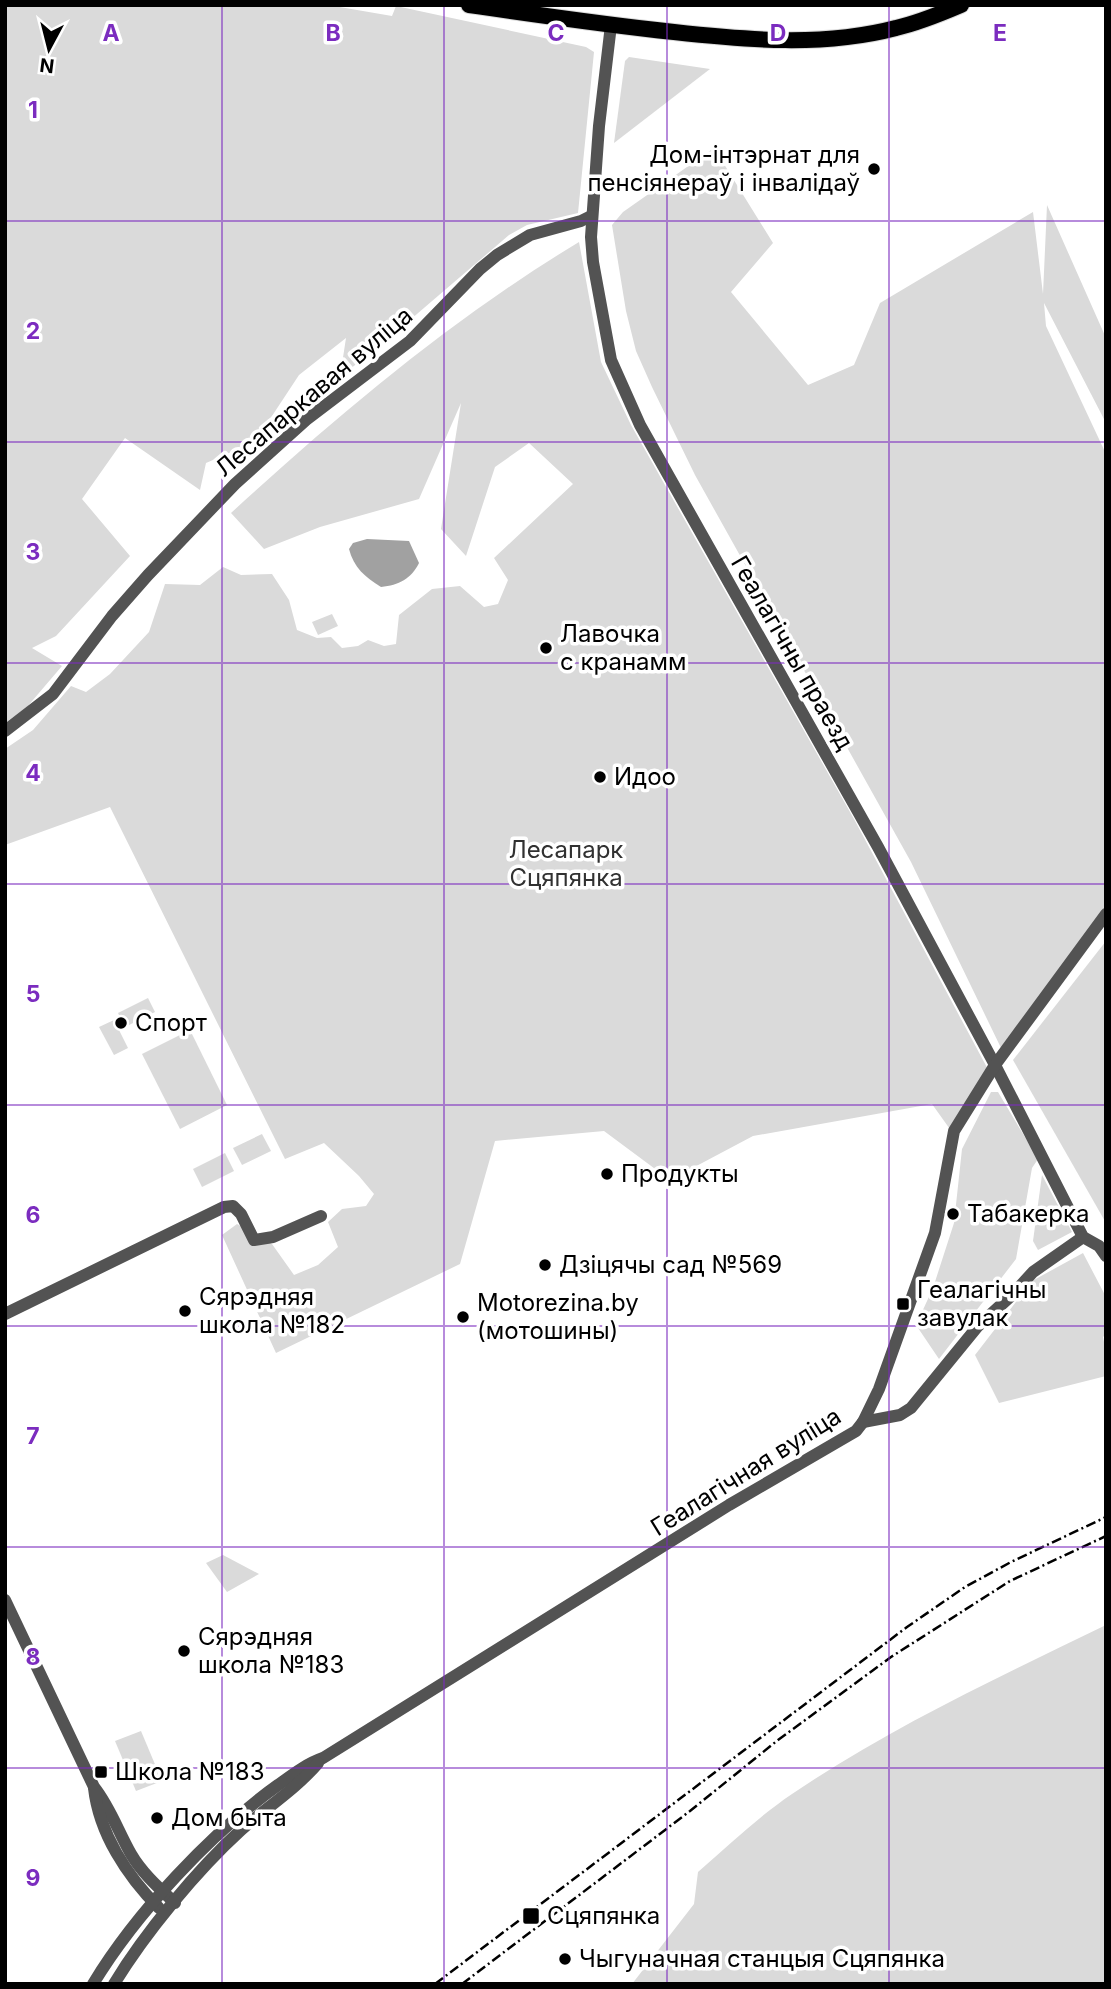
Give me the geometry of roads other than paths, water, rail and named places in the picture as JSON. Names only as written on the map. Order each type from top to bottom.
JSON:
[{"type":"main road","points":[[469,5],[745,40],[853,36],[896,28],[961,5]]},
{"type":"street","name":"Геалагічны праезд","points":[[611,25],[591,216],[593,262],[611,360],[634,413],[878,847],[995,1065],[1083,1237],[1099,1246],[1106,1256]]},
{"type":"street","name":"Лесапаркавая вуліца","points":[[5,731],[53,694],[112,616],[164,556],[235,484],[306,420],[410,341],[481,269],[507,248],[530,234],[582,221],[591,216]]},
{"type":"street","name":"Геалагічная вуліца","points":[[93,1984],[163,1892],[206,1846],[258,1799],[309,1763],[323,1758],[729,1505],[856,1431],[879,1390],[935,1233],[954,1131],[995,1065],[1106,914]]},
{"type":"street","points":[[5,1314],[224,1207],[233,1206],[241,1214],[254,1240],[273,1237],[321,1216]]},
{"type":"street","points":[[863,1422],[900,1415],[911,1408],[978,1326],[1033,1272],[1083,1237]]},
{"type":"street","points":[[5,1600],[94,1787],[105,1801],[132,1856],[147,1876],[174,1903]]},
{"type":"street","name":"Геалагічная вуліца","points":[[114,1984],[174,1903],[239,1832],[323,1758]]},
{"type":"street","points":[[94,1787],[96,1805],[117,1854],[138,1886],[165,1914]]},
{"type":"railway","points":[[435,1984],[907,1627],[965,1587],[1106,1517]]},
{"type":"railway","points":[[462,1984],[690,1811],[778,1740],[891,1657],[1010,1581],[1106,1536]]},
{"type":"place","name":"Дом-інтэрнат для пенсіянераў і інвалідаў","points":[[874,169]]},
{"type":"place","name":"Лавочка с кранамм","points":[[546,648]]},
{"type":"place","name":"Идоо","points":[[600,777]]},
{"type":"place","name":"Спорт","points":[[121,1023]]},
{"type":"place","name":"Продукты","points":[[607,1174]]},
{"type":"place","name":"Табакерка","points":[[953,1214]]},
{"type":"place","name":"Дзіцячы сад №569","points":[[545,1265]]},
{"type":"place","name":"Геалагічны завулак","points":[[903,1304]]},
{"type":"place","name":"Сярэдняя школа №182","points":[[185,1311]]},
{"type":"place","name":"Motorezina.by (мотошины)","points":[[463,1317]]},
{"type":"place","name":"Сярэдняя школа №183","points":[[184,1651]]},
{"type":"place","name":"Школа №183","points":[[101,1772]]},
{"type":"place","name":"Дом быта","points":[[157,1818]]},
{"type":"place","name":"Сцяпянка","points":[[531,1916]]},
{"type":"place","name":"Чыгуначная станцыя Сцяпянка","points":[[565,1959]]},
{"type":"park label","name":"Лесапарк Сцяпянка","points":[[566,864]]}]
